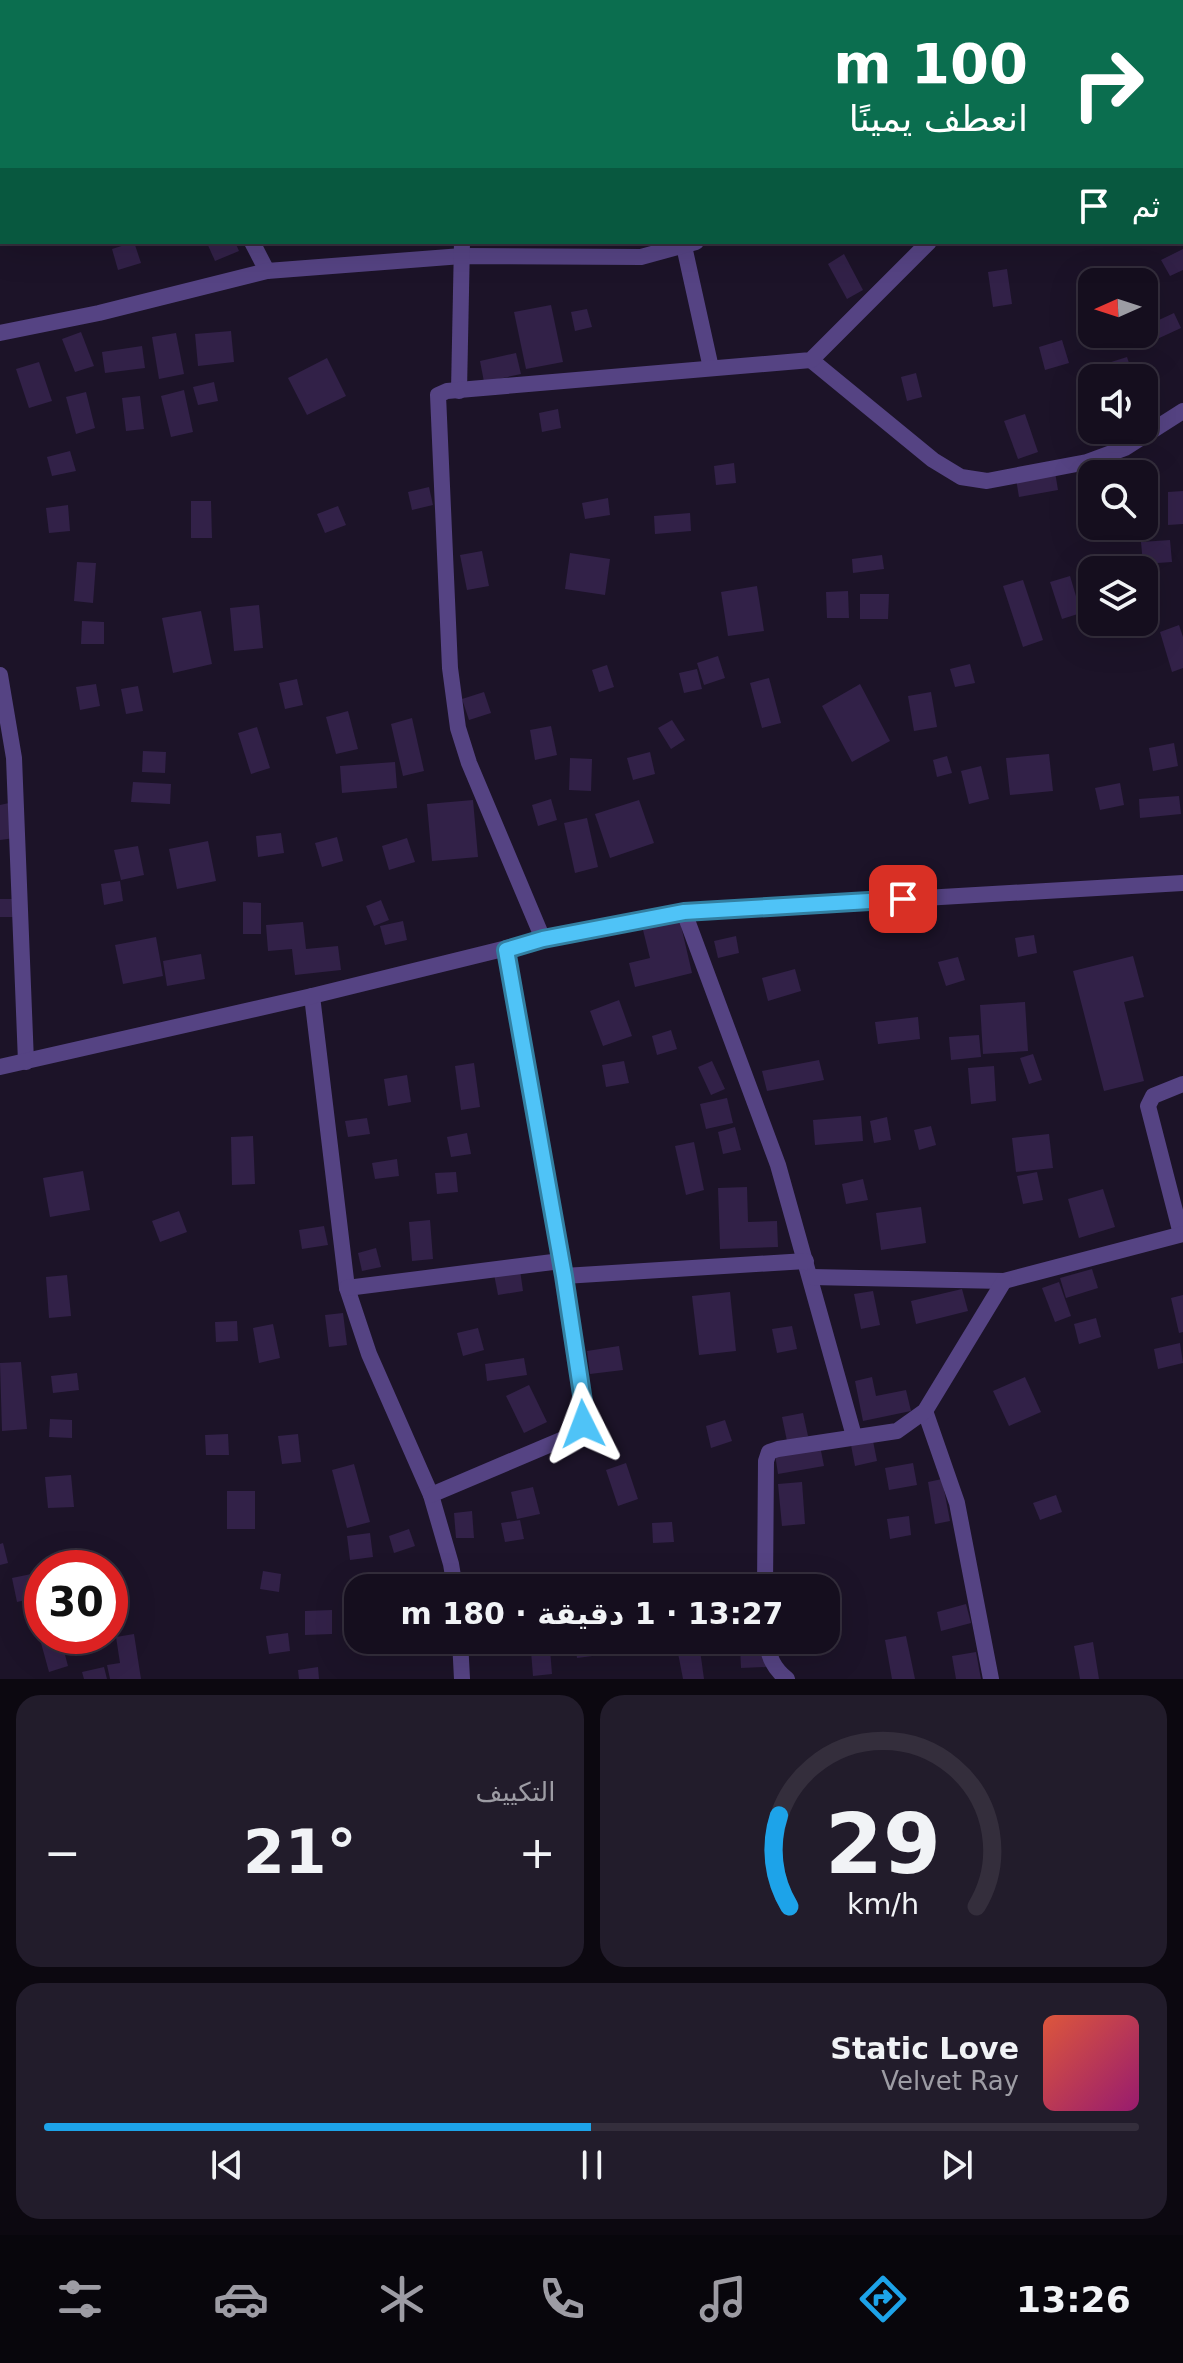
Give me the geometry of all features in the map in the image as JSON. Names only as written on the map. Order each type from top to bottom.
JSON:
[{"type":"street","points":[[253,244],[267,271]]},
{"type":"street","points":[[0,333],[99,313],[267,271],[462,249],[641,257],[690,244],[711,368]]},
{"type":"street","points":[[543,939],[469,763],[458,728],[450,668],[438,395],[447,391],[811,360],[927,244]]},
{"type":"street","points":[[459,391],[462,249]]},
{"type":"street","points":[[811,360],[933,460],[961,477],[987,481],[1087,462],[1125,448],[1183,411]]},
{"type":"street","points":[[0,675],[14,758],[26,1062]]},
{"type":"street","points":[[0,1067],[312,996],[543,939],[684,912],[1183,883]]},
{"type":"street","points":[[684,912],[778,1165],[854,1436]]},
{"type":"street","points":[[431,1495],[575,1434],[583,1424],[584,1408],[563,1269],[506,950]]},
{"type":"street","points":[[312,996],[347,1288],[369,1354],[431,1495],[453,1574]]},
{"type":"street","points":[[347,1288],[563,1269],[808,1269],[1004,1281],[1182,1234],[1148,1106],[1153,1096],[1183,1084]]},
{"type":"street","points":[[765,1574],[766,1461],[769,1452],[897,1431],[925,1411],[1004,1281]]},
{"type":"street","points":[[925,1411],[957,1503],[991,1679]]},
{"type":"street","points":[[461,1654],[462,1679]]},
{"type":"street","points":[[768,1654],[777,1672],[787,1679]]},
{"type":"building","points":[[135,244],[141,263],[118,270],[112,249]]},
{"type":"building","points":[[207,244],[236,244],[239,251],[215,261]]},
{"type":"building","points":[[1183,249],[1183,270],[1170,276],[1161,260]]},
{"type":"building","points":[[844,254],[863,290],[847,299],[828,264]]},
{"type":"building","points":[[1007,269],[1012,304],[993,307],[988,272]]},
{"type":"building","points":[[551,305],[563,362],[526,369],[514,312]]},
{"type":"building","points":[[587,309],[592,327],[575,331],[571,312]]},
{"type":"building","points":[[1174,313],[1181,328],[1158,339],[1158,320]]},
{"type":"building","points":[[231,331],[234,362],[198,366],[195,334]]},
{"type":"building","points":[[81,332],[94,366],[75,372],[62,339]]},
{"type":"building","points":[[176,333],[184,374],[159,379],[152,337]]},
{"type":"building","points":[[1062,340],[1069,363],[1045,370],[1039,347]]},
{"type":"building","points":[[142,346],[145,368],[105,373],[102,352]]},
{"type":"building","points":[[516,353],[521,374],[484,382],[480,361]]},
{"type":"building","points":[[1127,357],[1129,364],[1108,364]]},
{"type":"building","points":[[327,358],[346,396],[307,415],[288,378]]},
{"type":"building","points":[[39,362],[52,401],[29,408],[16,369]]},
{"type":"building","points":[[916,373],[922,397],[907,401],[901,377]]},
{"type":"building","points":[[214,382],[218,401],[198,405],[193,387]]},
{"type":"building","points":[[184,390],[193,432],[171,437],[161,396]]},
{"type":"building","points":[[86,392],[95,428],[76,434],[66,397]]},
{"type":"building","points":[[140,396],[144,429],[126,431],[122,398]]},
{"type":"building","points":[[558,409],[561,428],[542,432],[539,413]]},
{"type":"building","points":[[1025,414],[1038,452],[1018,459],[1004,421]]},
{"type":"building","points":[[70,451],[76,471],[52,476],[47,457]]},
{"type":"building","points":[[734,463],[736,483],[716,485],[714,466]]},
{"type":"building","points":[[1055,472],[1058,490],[1019,497],[1016,479]]},
{"type":"building","points":[[429,487],[433,505],[412,510],[408,492]]},
{"type":"building","points":[[1183,491],[1183,524],[1168,525],[1168,492]]},
{"type":"building","points":[[608,498],[610,515],[585,519],[582,503]]},
{"type":"building","points":[[191,501],[211,501],[212,538],[191,538]]},
{"type":"building","points":[[68,505],[70,531],[49,533],[46,508]]},
{"type":"building","points":[[338,506],[346,525],[325,533],[317,514]]},
{"type":"building","points":[[690,513],[691,531],[655,534],[654,516]]},
{"type":"building","points":[[1170,540],[1172,562],[1158,563],[1158,556],[1142,556],[1141,542]]},
{"type":"building","points":[[482,551],[489,586],[467,590],[460,555]]},
{"type":"building","points":[[570,553],[610,559],[605,595],[565,589]]},
{"type":"building","points":[[882,555],[884,569],[853,573],[852,559]]},
{"type":"building","points":[[77,562],[96,563],[93,603],[74,601]]},
{"type":"building","points":[[1070,576],[1078,614],[1062,619],[1050,582]]},
{"type":"building","points":[[1023,580],[1043,640],[1023,647],[1003,586]]},
{"type":"building","points":[[757,586],[764,631],[728,636],[721,592]]},
{"type":"building","points":[[848,591],[849,618],[827,618],[826,592]]},
{"type":"building","points":[[860,594],[889,594],[888,619],[860,619]]},
{"type":"building","points":[[259,605],[263,648],[234,651],[230,608]]},
{"type":"building","points":[[201,611],[212,664],[173,673],[162,618]]},
{"type":"building","points":[[82,621],[104,622],[104,644],[81,644]]},
{"type":"building","points":[[1179,625],[1183,637],[1183,668],[1172,672],[1160,632]]},
{"type":"building","points":[[718,656],[725,678],[704,685],[697,663]]},
{"type":"building","points":[[970,664],[975,683],[955,687],[950,669]]},
{"type":"building","points":[[607,665],[614,687],[599,692],[592,670]]},
{"type":"building","points":[[697,669],[702,689],[684,693],[679,673]]},
{"type":"building","points":[[769,678],[781,723],[762,728],[750,683]]},
{"type":"building","points":[[297,679],[303,705],[285,709],[279,683]]},
{"type":"building","points":[[96,684],[100,706],[80,710],[76,687]]},
{"type":"building","points":[[860,684],[890,741],[852,762],[822,706]]},
{"type":"building","points":[[138,686],[143,711],[126,714],[121,689]]},
{"type":"building","points":[[484,692],[491,713],[469,720],[462,699]]},
{"type":"building","points":[[931,692],[937,727],[914,731],[908,696]]},
{"type":"building","points":[[348,711],[358,749],[336,754],[326,717]]},
{"type":"building","points":[[412,718],[424,771],[403,776],[391,724]]},
{"type":"building","points":[[672,720],[685,740],[671,749],[658,728]]},
{"type":"building","points":[[551,726],[557,755],[535,760],[530,730]]},
{"type":"building","points":[[257,727],[270,768],[251,774],[238,733]]},
{"type":"building","points":[[1174,743],[1178,766],[1153,771],[1149,748]]},
{"type":"building","points":[[143,751],[166,752],[165,773],[142,772]]},
{"type":"building","points":[[650,752],[655,774],[633,780],[627,758]]},
{"type":"building","points":[[1049,754],[1053,791],[1010,795],[1006,758]]},
{"type":"building","points":[[947,756],[952,773],[937,777],[933,760]]},
{"type":"building","points":[[570,758],[592,759],[591,791],[569,790]]},
{"type":"building","points":[[395,762],[397,788],[342,793],[340,766]]},
{"type":"building","points":[[981,766],[989,799],[969,804],[961,771]]},
{"type":"building","points":[[133,782],[171,784],[170,804],[131,802]]},
{"type":"building","points":[[1120,783],[1124,805],[1100,810],[1095,788]]},
{"type":"building","points":[[1179,796],[1181,814],[1140,818],[1139,799]]},
{"type":"building","points":[[551,799],[557,820],[538,826],[532,805]]},
{"type":"building","points":[[473,800],[478,857],[432,861],[427,804]]},
{"type":"building","points":[[639,800],[654,843],[610,858],[595,814]]},
{"type":"building","points":[[9,803],[15,838],[0,840],[0,805]]},
{"type":"building","points":[[587,818],[598,867],[575,873],[564,823]]},
{"type":"building","points":[[281,833],[284,853],[258,857],[256,836]]},
{"type":"building","points":[[337,837],[343,861],[322,867],[315,843]]},
{"type":"building","points":[[407,838],[415,862],[389,870],[382,846]]},
{"type":"building","points":[[208,841],[216,881],[177,889],[169,849]]},
{"type":"building","points":[[138,846],[144,875],[121,880],[114,850]]},
{"type":"building","points":[[120,881],[123,901],[104,905],[101,884]]},
{"type":"building","points":[[0,899],[16,899],[16,917],[0,917]]},
{"type":"building","points":[[381,900],[389,920],[374,926],[366,906]]},
{"type":"building","points":[[243,902],[261,903],[261,934],[243,934]]},
{"type":"building","points":[[679,917],[692,973],[635,987],[629,963],[650,958],[642,926]]},
{"type":"building","points":[[403,921],[407,940],[385,945],[380,926]]},
{"type":"building","points":[[303,922],[306,949],[338,946],[341,970],[295,975],[292,949],[268,951],[266,925]]},
{"type":"building","points":[[1034,935],[1037,953],[1018,957],[1015,938]]},
{"type":"building","points":[[736,936],[739,953],[718,958],[714,941]]},
{"type":"building","points":[[156,937],[163,976],[123,984],[115,945]]},
{"type":"building","points":[[201,954],[205,979],[167,986],[163,961]]},
{"type":"building","points":[[1133,956],[1144,997],[1124,1002],[1144,1081],[1104,1091],[1073,971]]},
{"type":"building","points":[[958,957],[965,980],[946,986],[938,962]]},
{"type":"building","points":[[795,969],[801,991],[768,1001],[762,978]]},
{"type":"building","points":[[619,1000],[632,1036],[603,1046],[590,1011]]},
{"type":"building","points":[[1025,1002],[1028,1051],[983,1054],[980,1005]]},
{"type":"building","points":[[918,1017],[920,1039],[878,1044],[875,1022]]},
{"type":"building","points":[[671,1030],[677,1049],[657,1055],[652,1036]]},
{"type":"building","points":[[979,1035],[981,1057],[951,1060],[949,1037]]},
{"type":"building","points":[[1033,1054],[1042,1080],[1029,1084],[1020,1058]]},
{"type":"building","points":[[819,1060],[824,1080],[767,1091],[762,1071]]},
{"type":"building","points":[[624,1061],[629,1083],[606,1087],[602,1065]]},
{"type":"building","points":[[712,1061],[725,1089],[711,1095],[698,1067]]},
{"type":"building","points":[[474,1063],[480,1107],[461,1110],[455,1066]]},
{"type":"building","points":[[994,1066],[996,1101],[971,1104],[968,1068]]},
{"type":"building","points":[[407,1075],[411,1102],[388,1106],[384,1079]]},
{"type":"building","points":[[727,1098],[733,1123],[706,1129],[700,1104]]},
{"type":"building","points":[[861,1116],[863,1141],[815,1145],[813,1120]]},
{"type":"building","points":[[887,1117],[891,1140],[874,1143],[870,1121]]},
{"type":"building","points":[[367,1118],[370,1134],[348,1137],[345,1121]]},
{"type":"building","points":[[931,1126],[936,1145],[919,1150],[914,1130]]},
{"type":"building","points":[[735,1127],[741,1150],[723,1154],[718,1132]]},
{"type":"building","points":[[467,1133],[471,1154],[451,1157],[447,1137]]},
{"type":"building","points":[[1049,1134],[1053,1168],[1016,1172],[1012,1138]]},
{"type":"building","points":[[253,1136],[255,1184],[232,1185],[231,1137]]},
{"type":"building","points":[[694,1142],[704,1190],[686,1195],[675,1146]]},
{"type":"building","points":[[397,1159],[399,1176],[375,1179],[372,1163]]},
{"type":"building","points":[[83,1171],[90,1210],[50,1217],[43,1178]]},
{"type":"building","points":[[456,1172],[458,1192],[437,1194],[435,1173]]},
{"type":"building","points":[[1037,1172],[1043,1200],[1023,1204],[1017,1176]]},
{"type":"building","points":[[863,1179],[868,1200],[846,1204],[842,1184]]},
{"type":"building","points":[[747,1187],[748,1222],[777,1221],[778,1247],[720,1249],[718,1188]]},
{"type":"building","points":[[1103,1189],[1115,1227],[1079,1238],[1068,1199]]},
{"type":"building","points":[[921,1207],[926,1243],[881,1250],[876,1213]]},
{"type":"building","points":[[179,1211],[187,1232],[160,1242],[152,1221]]},
{"type":"building","points":[[430,1220],[433,1259],[412,1261],[409,1222]]},
{"type":"building","points":[[324,1226],[328,1245],[302,1249],[299,1230]]},
{"type":"building","points":[[376,1248],[381,1267],[362,1271],[358,1253]]},
{"type":"building","points":[[1092,1269],[1098,1288],[1066,1298],[1060,1278]]},
{"type":"building","points":[[520,1270],[523,1291],[498,1295],[494,1274]]},
{"type":"building","points":[[67,1275],[71,1316],[49,1318],[46,1277]]},
{"type":"building","points":[[1059,1282],[1071,1316],[1055,1322],[1042,1288]]},
{"type":"building","points":[[962,1289],[968,1311],[916,1324],[911,1301]]},
{"type":"building","points":[[873,1291],[880,1325],[861,1329],[854,1294]]},
{"type":"building","points":[[730,1292],[736,1351],[699,1355],[692,1296]]},
{"type":"building","points":[[1183,1295],[1183,1332],[1179,1333],[1171,1298]]},
{"type":"building","points":[[343,1313],[347,1345],[329,1347],[325,1315]]},
{"type":"building","points":[[1096,1318],[1101,1337],[1079,1344],[1074,1324]]},
{"type":"building","points":[[237,1321],[238,1341],[216,1342],[215,1322]]},
{"type":"building","points":[[273,1324],[280,1358],[259,1363],[253,1328]]},
{"type":"building","points":[[792,1326],[797,1349],[777,1353],[772,1329]]},
{"type":"building","points":[[478,1328],[484,1350],[463,1356],[457,1333]]},
{"type":"building","points":[[1180,1343],[1183,1363],[1158,1369],[1154,1349]]},
{"type":"building","points":[[619,1346],[623,1370],[590,1374],[587,1351]]},
{"type":"building","points":[[524,1358],[527,1375],[487,1381],[485,1364]]},
{"type":"building","points":[[21,1362],[27,1429],[2,1431],[0,1363]]},
{"type":"building","points":[[77,1373],[79,1390],[53,1393],[51,1376]]},
{"type":"building","points":[[872,1377],[876,1396],[906,1390],[911,1411],[863,1421],[855,1381]]},
{"type":"building","points":[[1025,1377],[1041,1412],[1009,1426],[993,1391]]},
{"type":"building","points":[[529,1385],[547,1422],[524,1433],[506,1396]]},
{"type":"building","points":[[803,1413],[808,1436],[787,1441],[782,1417]]},
{"type":"building","points":[[50,1419],[72,1420],[72,1438],[49,1437]]},
{"type":"building","points":[[725,1420],[732,1441],[711,1448],[706,1426]]},
{"type":"building","points":[[228,1434],[229,1455],[206,1455],[205,1435]]},
{"type":"building","points":[[298,1434],[301,1462],[282,1464],[278,1436]]},
{"type":"building","points":[[873,1441],[877,1461],[855,1466],[851,1445]]},
{"type":"building","points":[[820,1446],[824,1466],[778,1474],[775,1454]]},
{"type":"building","points":[[626,1463],[638,1499],[618,1506],[606,1470]]},
{"type":"building","points":[[913,1463],[917,1485],[889,1490],[885,1468]]},
{"type":"building","points":[[354,1464],[370,1522],[347,1528],[332,1470]]},
{"type":"building","points":[[71,1475],[74,1507],[48,1508],[45,1477]]},
{"type":"building","points":[[942,1479],[950,1521],[935,1524],[928,1482]]},
{"type":"building","points":[[802,1482],[805,1524],[782,1526],[778,1484]]},
{"type":"building","points":[[533,1487],[540,1514],[517,1519],[511,1492]]},
{"type":"building","points":[[227,1491],[255,1491],[255,1529],[227,1529]]},
{"type":"building","points":[[1056,1495],[1062,1512],[1040,1520],[1033,1503]]},
{"type":"building","points":[[472,1511],[474,1538],[456,1538],[454,1513]]},
{"type":"building","points":[[909,1516],[911,1535],[890,1539],[887,1519]]},
{"type":"building","points":[[520,1520],[524,1539],[505,1542],[501,1523]]},
{"type":"building","points":[[672,1522],[674,1542],[653,1543],[652,1523]]},
{"type":"building","points":[[409,1529],[415,1546],[394,1553],[389,1536]]},
{"type":"building","points":[[370,1533],[373,1557],[350,1560],[347,1536]]},
{"type":"building","points":[[3,1543],[8,1563],[0,1565],[0,1544]]},
{"type":"building","points":[[263,1571],[281,1574],[279,1592],[260,1589]]},
{"type":"building","points":[[24,1576],[24,1600],[17,1602],[12,1578]]},
{"type":"building","points":[[966,1604],[971,1623],[941,1631],[937,1612]]},
{"type":"building","points":[[332,1610],[332,1634],[305,1635],[305,1611]]},
{"type":"building","points":[[288,1633],[290,1651],[269,1654],[266,1636]]},
{"type":"building","points":[[134,1634],[141,1679],[110,1679],[107,1665],[120,1663],[119,1654],[128,1654],[128,1635]]},
{"type":"building","points":[[906,1636],[915,1679],[892,1679],[885,1640]]},
{"type":"building","points":[[1093,1642],[1099,1679],[1080,1679],[1074,1646]]},
{"type":"building","points":[[976,1652],[981,1679],[956,1679],[952,1656]]},
{"type":"building","points":[[44,1654],[65,1654],[68,1666],[49,1672]]},
{"type":"building","points":[[531,1654],[550,1654],[552,1674],[533,1676]]},
{"type":"building","points":[[577,1654],[600,1654],[600,1655],[577,1658]]},
{"type":"building","points":[[678,1654],[701,1654],[704,1679],[683,1679]]},
{"type":"building","points":[[740,1654],[765,1654],[766,1667],[741,1668]]},
{"type":"building","points":[[104,1667],[107,1679],[84,1679],[82,1672]]},
{"type":"building","points":[[318,1667],[319,1679],[299,1679],[298,1670]]},
{"type":"route","points":[[583,1424],[584,1408],[564,1276],[506,950],[543,939],[684,912],[903,899]]}]
